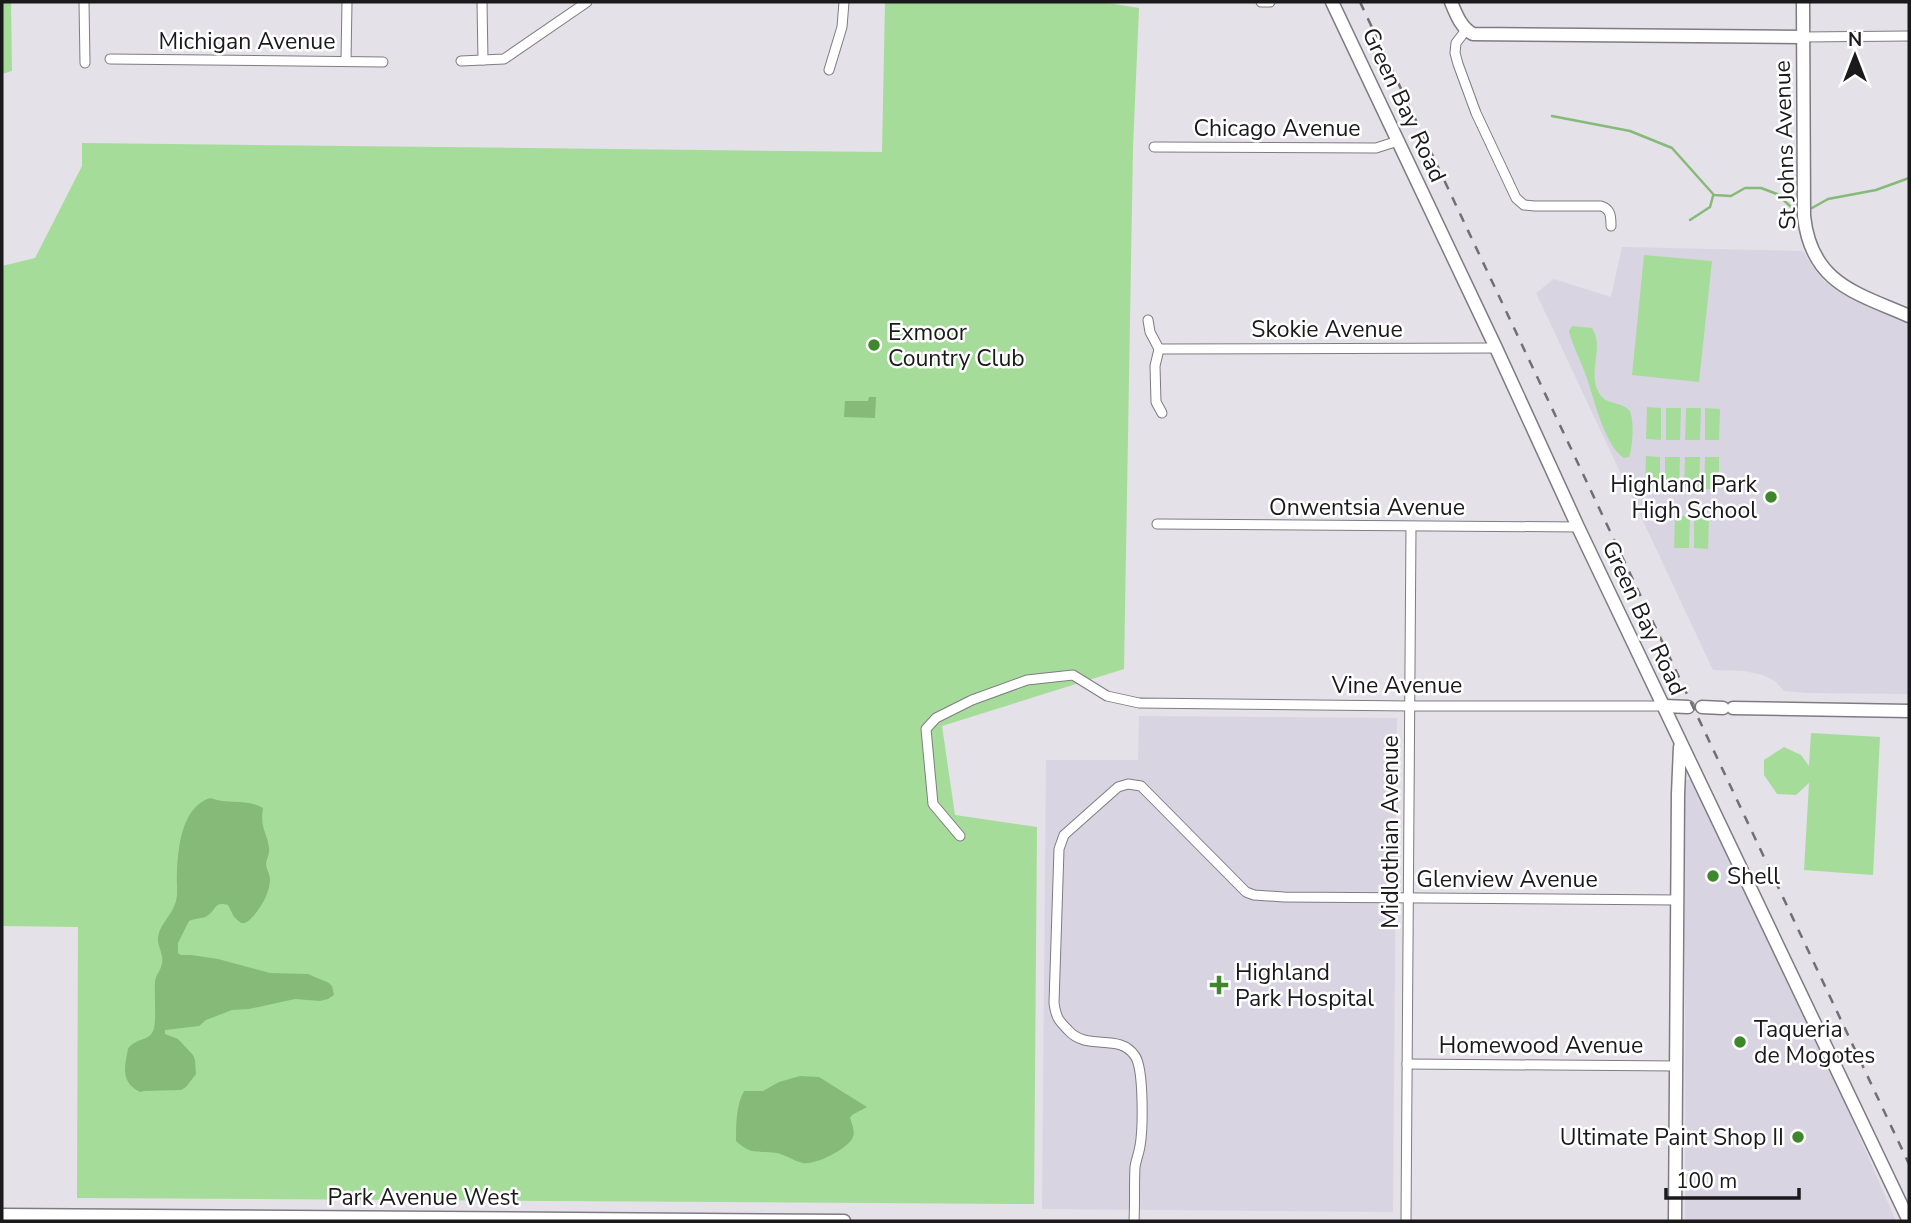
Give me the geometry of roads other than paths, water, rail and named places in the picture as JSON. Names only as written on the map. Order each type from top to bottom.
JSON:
[{"type":"street","points":[[84,2],[85,63]]},
{"type":"street","points":[[346,61],[347,2]]},
{"type":"street","points":[[482,2],[483,60]]},
{"type":"street","points":[[461,61],[504,59],[587,2]]},
{"type":"street","points":[[829,70],[842,27],[844,2]]},
{"type":"street","points":[[1261,2],[1270,2]]},
{"type":"street","name":"Green Bay Road","points":[[1332,2],[1681,743],[1678,794],[1675,1221]]},
{"type":"street","points":[[1451,2],[1459,20],[1466,30],[1473,34],[1909,36]]},
{"type":"street","name":"St Johns Avenue","points":[[1803,2],[1804,216],[1809,244],[1822,268],[1831,277],[1859,294],[1909,316]]},
{"type":"street","points":[[1466,30],[1456,43],[1458,64],[1476,113],[1516,198],[1524,205],[1601,206],[1611,215],[1611,226]]},
{"type":"street","name":"Michigan Avenue","points":[[110,60],[383,62]]},
{"type":"street","name":"Chicago Avenue","points":[[1154,148],[1376,148],[1398,141]]},
{"type":"street","points":[[1148,320],[1150,332],[1159,349],[1155,366],[1156,402],[1162,413]]},
{"type":"street","name":"Skokie Avenue","points":[[1159,349],[1496,348]]},
{"type":"street","name":"Onwentsia Avenue","points":[[1157,524],[1578,527]]},
{"type":"street","name":"Midlothian Avenue","points":[[1406,1221],[1411,527]]},
{"type":"street","name":"Vine Avenue","points":[[960,836],[933,804],[926,729],[936,718],[972,700],[1027,680],[1073,675],[1107,696],[1139,703],[1688,707]]},
{"type":"street","points":[[1702,707],[1909,711]]},
{"type":"street","points":[[1681,743],[1909,1221]]},
{"type":"street","name":"Glenview Avenue","points":[[1134,1221],[1135,1166],[1140,1145],[1140,1065],[1134,1054],[1119,1043],[1091,1043],[1074,1038],[1056,1018],[1054,1003],[1059,849],[1064,835],[1118,787],[1128,783],[1140,786],[1246,892],[1254,895],[1677,900]]},
{"type":"street","name":"Homewood Avenue","points":[[1407,1064],[1676,1066]]},
{"type":"street","name":"Park Avenue West","points":[[2,1215],[844,1221]]},
{"type":"waterway","points":[[1552,116],[1630,131],[1672,148],[1714,195],[1731,196],[1745,188],[1761,188],[1777,194],[1791,207],[1801,207]]},
{"type":"waterway","points":[[1808,207],[1812,208],[1828,199],[1876,190],[1909,178]]},
{"type":"waterway","points":[[1690,220],[1710,207],[1713,196]]},
{"type":"railway","points":[[1360,2],[1909,1164]]},
{"type":"place","name":"Exmoor Country Club","points":[[874,345]]},
{"type":"place","name":"Highland Park High School","points":[[1771,497]]},
{"type":"place","name":"Shell","points":[[1713,876]]},
{"type":"place","name":"Highland Park Hospital","points":[[1219,985]]},
{"type":"place","name":"Taqueria de Mogotes","points":[[1740,1042]]},
{"type":"place","name":"Ultimate Paint Shop II","points":[[1798,1137]]}]
